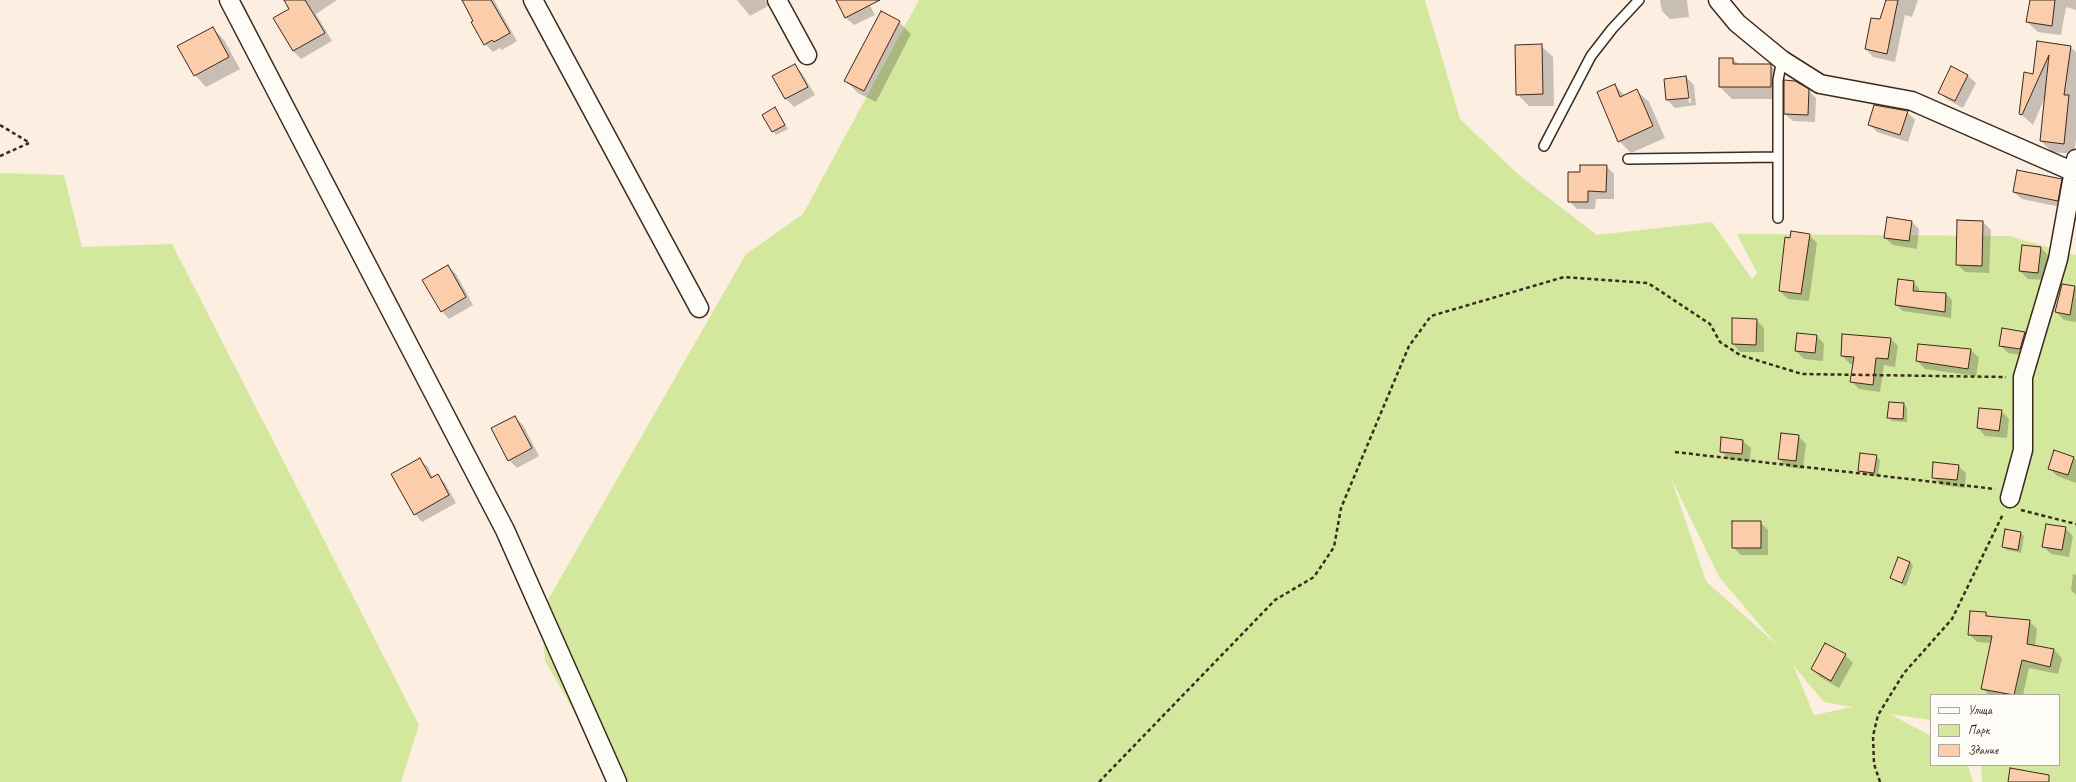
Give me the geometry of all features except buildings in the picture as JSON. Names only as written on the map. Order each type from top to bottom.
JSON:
[{"type":"street","points":[[229,0],[505,530],[618,782]]},
{"type":"street","points":[[533,0],[699,308]]},
{"type":"street","points":[[777,0],[807,55]]},
{"type":"street","points":[[1718,0],[1737,23],[1782,60],[1820,84],[1912,101],[2075,166],[2058,259],[2023,377],[2024,450],[2010,498]]},
{"type":"lane","points":[[1544,146],[1591,56],[1612,29],[1639,0]]},
{"type":"lane","points":[[1778,218],[1778,80],[1782,60]]},
{"type":"lane","points":[[1628,158],[1777,157]]},
{"type":"path","points":[[0,125],[30,143],[0,156]]},
{"type":"path","points":[[1099,782],[1275,600],[1314,577],[1334,547],[1341,508],[1409,346],[1431,316],[1564,277],[1648,283],[1710,324],[1720,342],[1740,355],[1802,374],[2023,377]]},
{"type":"path","points":[[1675,452],[1998,489],[2010,498],[2020,510],[2076,524]]},
{"type":"path","points":[[1880,782],[1874,764],[1873,743],[1878,715],[1904,673],[1952,620],[2010,498]]},
{"type":"green space","points":[[919,0],[1425,0],[1460,119],[1520,176],[1597,235],[1712,222],[1752,279],[1757,273],[1737,234],[2009,236],[2076,255],[2076,782],[1982,782],[1981,766],[2060,766],[2060,694],[1930,694],[1930,720],[1890,714],[1930,735],[1930,766],[1968,766],[1973,782],[615,782],[545,661],[541,612],[746,254],[803,214]],"holes":[[[1671,478],[1719,577],[1777,645],[1706,581]],[[1793,665],[1824,702],[1852,707],[1814,715]]]},
{"type":"green space","points":[[0,173],[64,175],[82,247],[172,244],[419,725],[401,782],[0,782]]}]
